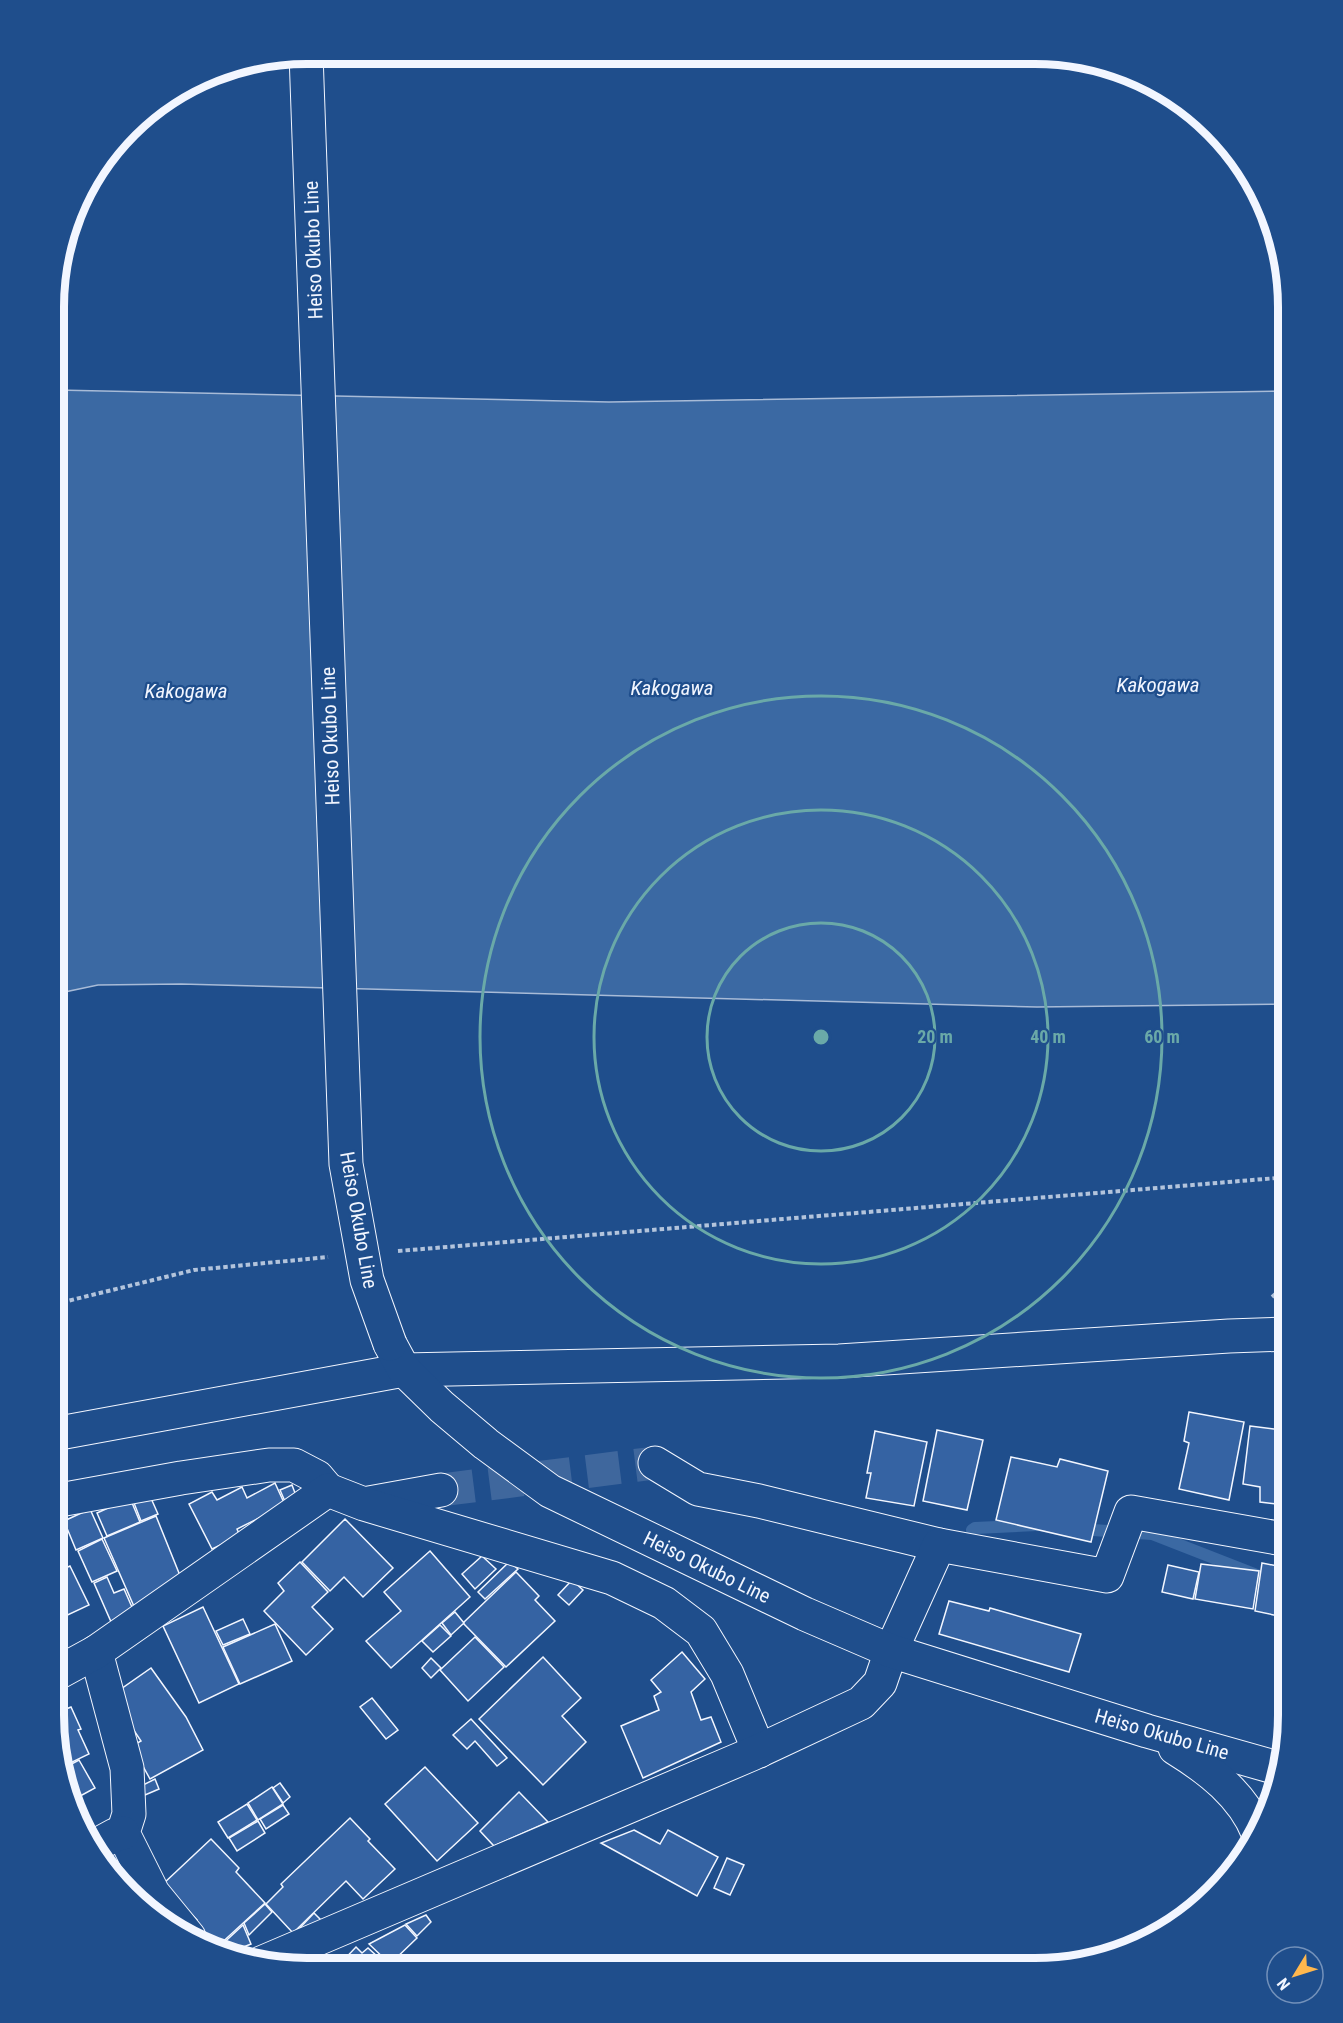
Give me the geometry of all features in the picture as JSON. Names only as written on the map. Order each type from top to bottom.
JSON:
[{"type":"street","name":"Heiso Okubo Line","points":[[306,64],[346,1164],[367,1280],[397,1357],[442,1407],[550,1491],[805,1614],[891,1651],[1147,1731],[1273,1767]]},
{"type":"street","points":[[64,1432],[397,1357],[839,1361],[1278,1334]]},
{"type":"street","points":[[654,1463],[698,1489],[759,1501],[939,1545],[1107,1576],[1131,1512],[1278,1538]]},
{"type":"street","points":[[64,1499],[181,1478],[269,1465],[294,1465],[317,1477],[328,1490],[364,1504],[612,1578],[664,1603],[701,1631],[727,1674],[759,1751]]},
{"type":"street","points":[[64,1670],[96,1652],[328,1490]]},
{"type":"street","points":[[364,1504],[441,1490]]},
{"type":"street","points":[[277,1956],[759,1751],[861,1703],[880,1683],[891,1651],[939,1545]]},
{"type":"street","points":[[96,1652],[127,1768],[129,1815],[123,1833],[153,1893],[175,1920]]},
{"type":"street","points":[[1147,1731],[1199,1764],[1230,1791],[1251,1815],[1254,1822]]},
{"type":"street","points":[[100,1843],[123,1833]]},
{"type":"path","points":[[387,1252],[1278,1179]]},
{"type":"path","points":[[64,1302],[194,1270],[330,1257]]},
{"type":"water","name":"Kakogawa","points":[[64,390],[609,402],[1278,391],[1278,1004],[1037,1007],[181,984],[98,985],[64,992]]},
{"type":"building","points":[[1189,1412],[1244,1422],[1229,1500],[1179,1489],[1189,1443],[1184,1441]]},
{"type":"building","points":[[1250,1426],[1278,1430],[1278,1504],[1260,1502],[1260,1487],[1243,1484]]},
{"type":"building","points":[[937,1430],[983,1440],[967,1510],[923,1501]]},
{"type":"building","points":[[875,1431],[927,1442],[914,1506],[866,1498],[871,1473],[867,1473]]},
{"type":"building","points":[[1011,1457],[1057,1467],[1060,1459],[1108,1471],[1091,1542],[996,1520]]},
{"type":"building","points":[[275,1483],[285,1505],[237,1529],[240,1536],[212,1549],[189,1504],[212,1492],[217,1500],[242,1487],[247,1498]]},
{"type":"building","points":[[292,1485],[298,1501],[287,1506],[280,1490]]},
{"type":"building","points":[[150,1496],[158,1514],[141,1521],[134,1503]]},
{"type":"building","points":[[130,1498],[140,1522],[107,1536],[97,1513]]},
{"type":"building","points":[[90,1509],[103,1538],[76,1550],[64,1521]]},
{"type":"building","points":[[156,1516],[181,1578],[136,1611],[104,1538]]},
{"type":"building","points":[[345,1519],[393,1568],[363,1597],[344,1577],[330,1591],[302,1562]]},
{"type":"building","points":[[102,1539],[117,1571],[92,1582],[78,1551]]},
{"type":"building","points":[[430,1551],[470,1597],[391,1668],[366,1641],[401,1611],[384,1592]]},
{"type":"building","points":[[482,1556],[496,1569],[475,1589],[462,1574]]},
{"type":"building","points":[[300,1562],[328,1592],[312,1607],[333,1629],[306,1655],[264,1611],[284,1591],[278,1583]]},
{"type":"building","points":[[509,1562],[518,1569],[485,1599],[478,1592]]},
{"type":"building","points":[[1262,1563],[1278,1566],[1278,1616],[1255,1611]]},
{"type":"building","points":[[1201,1564],[1259,1571],[1253,1609],[1195,1599]]},
{"type":"building","points":[[1168,1565],[1199,1572],[1193,1599],[1162,1592]]},
{"type":"building","points":[[70,1566],[89,1605],[64,1617],[64,1569]]},
{"type":"building","points":[[516,1572],[539,1596],[535,1600],[555,1621],[506,1667],[463,1623]]},
{"type":"building","points":[[107,1577],[114,1593],[124,1589],[135,1614],[112,1624],[94,1583]]},
{"type":"building","points":[[572,1580],[583,1590],[569,1605],[558,1595]]},
{"type":"building","points":[[949,1601],[989,1611],[990,1608],[1081,1634],[1069,1672],[939,1634]]},
{"type":"building","points":[[203,1607],[239,1684],[199,1703],[163,1626]]},
{"type":"building","points":[[455,1612],[464,1623],[451,1635],[442,1623]]},
{"type":"building","points":[[243,1619],[250,1634],[223,1645],[216,1631]]},
{"type":"building","points":[[275,1624],[292,1661],[240,1684],[223,1647]]},
{"type":"building","points":[[440,1625],[451,1636],[433,1652],[422,1641]]},
{"type":"building","points":[[475,1637],[504,1667],[468,1701],[440,1670]]},
{"type":"building","points":[[682,1652],[705,1679],[691,1692],[701,1720],[711,1717],[721,1742],[643,1778],[621,1726],[659,1710],[654,1696],[661,1692],[651,1680]]},
{"type":"building","points":[[543,1657],[581,1698],[562,1716],[586,1742],[543,1785],[479,1719]]},
{"type":"building","points":[[431,1658],[441,1668],[431,1678],[422,1668]]},
{"type":"building","points":[[151,1668],[186,1717],[203,1750],[150,1779],[132,1746],[141,1741],[111,1696]]},
{"type":"building","points":[[372,1698],[398,1730],[386,1739],[360,1707]]},
{"type":"building","points":[[64,1705],[66,1709],[71,1707],[89,1754],[69,1764]]},
{"type":"building","points":[[471,1719],[507,1758],[497,1766],[475,1741],[467,1749],[453,1735]]},
{"type":"building","points":[[79,1760],[95,1788],[78,1797],[70,1765]]},
{"type":"building","points":[[425,1767],[478,1823],[437,1861],[385,1804]]},
{"type":"building","points":[[155,1779],[159,1789],[145,1795],[141,1786]]},
{"type":"building","points":[[280,1783],[290,1797],[283,1803],[273,1788]]},
{"type":"building","points":[[272,1787],[283,1804],[258,1820],[248,1803]]},
{"type":"building","points":[[519,1792],[548,1822],[494,1846],[480,1831]]},
{"type":"building","points":[[247,1804],[257,1820],[228,1838],[218,1822]]},
{"type":"building","points":[[283,1805],[289,1814],[266,1829],[260,1819]]},
{"type":"building","points":[[350,1818],[395,1869],[363,1899],[346,1881],[293,1933],[266,1904],[283,1887],[281,1884]]},
{"type":"building","points":[[258,1821],[265,1833],[237,1851],[229,1838]]},
{"type":"building","points":[[634,1830],[660,1844],[668,1830],[718,1857],[697,1896],[601,1843]]},
{"type":"building","points":[[211,1839],[239,1868],[236,1872],[265,1903],[221,1943],[204,1935],[193,1923],[197,1920],[163,1884]]},
{"type":"building","points":[[113,1846],[120,1859],[114,1862],[105,1850]]},
{"type":"building","points":[[727,1858],[744,1865],[730,1895],[714,1888]]},
{"type":"building","points":[[265,1904],[272,1912],[249,1935],[244,1923]]},
{"type":"building","points":[[314,1913],[321,1920],[295,1933]]},
{"type":"building","points":[[426,1915],[431,1922],[417,1936],[406,1924]]},
{"type":"building","points":[[243,1925],[251,1944],[239,1949],[223,1944]]},
{"type":"building","points":[[405,1925],[417,1938],[395,1959],[385,1959],[369,1944]]},
{"type":"building","points":[[356,1947],[362,1953],[368,1948],[380,1959],[345,1959]]},
{"type":"waterway","points":[[972,1530],[1036,1525]]},
{"type":"waterway","points":[[1078,1529],[1152,1534],[1257,1575]]},
{"type":"tunnel","points":[[441,1490],[655,1463]]}]
